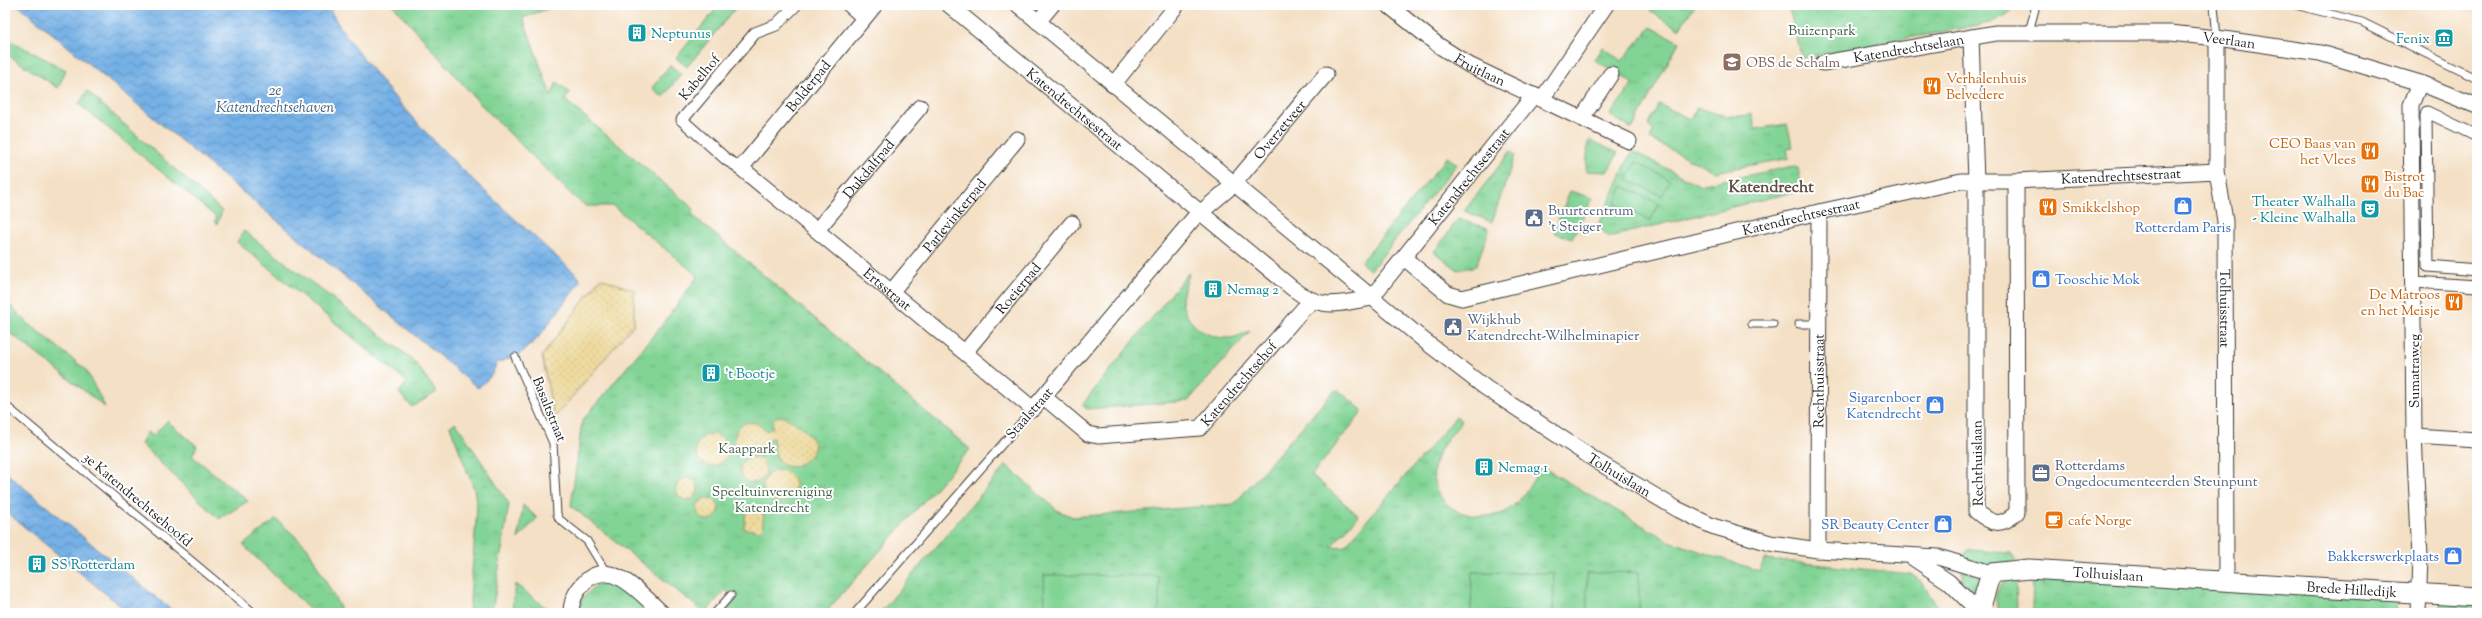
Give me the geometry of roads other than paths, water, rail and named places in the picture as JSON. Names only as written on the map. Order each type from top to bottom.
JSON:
[{"type":"street","name":"Kabelhof","points":[[741,168],[727,160],[682,120],[755,33],[776,25],[796,5]]},
{"type":"street","points":[[847,5],[863,19]]},
{"type":"street","name":"Bolderpad","points":[[741,168],[875,5]]},
{"type":"street","name":"Katendrechtsestraat","points":[[949,5],[1312,302]]},
{"type":"street","points":[[1018,5],[1370,298]]},
{"type":"street","points":[[1038,22],[1052,5]]},
{"type":"street","points":[[1113,85],[1177,5]]},
{"type":"street","name":"Fruitlaan","points":[[1388,5],[1438,45],[1469,65],[1629,141]]},
{"type":"street","name":"Katendrechtsestraat","points":[[1370,298],[1538,97],[1606,5]]},
{"type":"street","name":"Veerlaan","points":[[1972,37],[1996,33],[2029,32],[2170,33],[2218,38],[2320,53],[2420,83],[2477,106]]},
{"type":"street","name":"Katendrechtselaan","points":[[1823,63],[1972,37]]},
{"type":"street","name":"Rechthuislaan","points":[[1972,37],[1976,181],[1976,511],[1986,520],[1995,523],[2009,520],[2017,512],[2016,181]]},
{"type":"street","name":"Tolhuisstraat","points":[[2218,38],[2217,171],[2225,221],[2226,580]]},
{"type":"street","name":"Overzetveer","points":[[1233,185],[1326,74]]},
{"type":"street","points":[[1582,118],[1611,74]]},
{"type":"street","name":"Sumatraweg","points":[[2418,613],[2420,557],[2414,436],[2414,282],[2411,104],[2420,83]]},
{"type":"street","name":"Dukdalfpad","points":[[817,230],[920,107]]},
{"type":"street","points":[[2477,136],[2428,112],[2426,116],[2428,266],[2477,270]]},
{"type":"street","name":"Parlevinkerpad","points":[[892,291],[1017,139]]},
{"type":"street","name":"Ertsstraat","points":[[741,168],[892,291],[1033,409]]},
{"type":"street","name":"Katendrechtsestraat","points":[[1404,258],[1448,294],[1462,298],[1819,212],[1961,181],[2016,181],[2217,171]]},
{"type":"street","points":[[1200,211],[1233,185]]},
{"type":"street","name":"Staalstraat","points":[[1033,409],[1200,211]]},
{"type":"street","name":"Rechthuisstraat","points":[[1818,550],[1817,324],[1819,212]]},
{"type":"street","name":"Roeierpad","points":[[965,352],[1072,223]]},
{"type":"street","points":[[1335,304],[1343,300],[1347,291],[1344,276]]},
{"type":"street","points":[[2414,282],[2477,286]]},
{"type":"street","points":[[1312,302],[1335,304],[1370,298]]},
{"type":"street","name":"Tolhuislaan","points":[[1370,298],[1486,388],[1598,462],[1677,509],[1712,526],[1770,543],[1818,550],[1938,557],[1991,573],[2020,570],[2053,570],[2226,580]]},
{"type":"street","name":"Katendrechtsehof","points":[[1044,397],[1088,434],[1098,436],[1200,428],[1303,309],[1312,302]]},
{"type":"street","points":[[2414,436],[2477,440]]},
{"type":"street","name":"Tolhuislaan","points":[[1909,556],[1949,582],[1980,613]]},
{"type":"street","points":[[571,613],[574,597],[584,582],[599,573],[606,572],[616,575],[630,584],[662,613]]},
{"type":"street","points":[[1983,613],[1982,603],[1991,573]]},
{"type":"street","name":"Brede Hilledijk","points":[[2226,580],[2477,597]]},
{"type":"lane","points":[[2029,32],[2036,5]]},
{"type":"lane","points":[[2214,5],[2218,38]]},
{"type":"lane","points":[[2295,5],[2362,22],[2477,79]]},
{"type":"lane","points":[[1752,324],[1773,324]]},
{"type":"lane","points":[[1798,324],[1817,324]]},
{"type":"lane","name":"Basaltstraat","points":[[514,357],[552,443],[557,514],[559,519],[587,541],[606,572]]},
{"type":"lane","name":"3e Katendrechtsehoofd","points":[[5,405],[254,613]]},
{"type":"lane","name":"Staalstraat","points":[[855,613],[1033,409]]},
{"type":"lane","points":[[715,613],[731,595]]},
{"type":"water","name":"2e Katendrechtsehaven","points":[[18,5],[328,5],[337,22],[353,45],[418,124],[470,177],[579,277],[580,282],[538,338],[520,354],[497,363],[491,376],[478,388]]},
{"type":"water","points":[[5,472],[175,613],[129,613],[5,511]]},
{"type":"place","name":"Neptunus","points":[[637,33]]},
{"type":"place","name":"Fenix","points":[[2444,38]]},
{"type":"place","name":"OBS de Schalm","points":[[1732,62]]},
{"type":"place","name":"Verhalenhuis Belvedere","points":[[1932,86]]},
{"type":"place","name":"CEO Baas van het Vlees","points":[[2370,151]]},
{"type":"place","name":"Bistrot du Bac","points":[[2370,184]]},
{"type":"place","name":"Rotterdam Paris","points":[[2183,206]]},
{"type":"place","name":"Smikkelshop","points":[[2048,207]]},
{"type":"place","name":"Theater Walhalla - Kleine Walhalla","points":[[2370,209]]},
{"type":"place","name":"Buurtcentrum 't Steiger","points":[[1534,218]]},
{"type":"place","name":"Tooschie Mok","points":[[2041,279]]},
{"type":"place","name":"Nemag 2","points":[[1213,289]]},
{"type":"place","name":"De Matroos en het Meisje","points":[[2454,302]]},
{"type":"place","name":"Wijkhub Katendrecht-Wilhelminapier","points":[[1453,327]]},
{"type":"place","name":"'t Bootje","points":[[711,373]]},
{"type":"place","name":"Sigarenboer Katendrecht","points":[[1935,405]]},
{"type":"place","name":"Nemag 1","points":[[1484,467]]},
{"type":"place","name":"Rotterdams Ongedocumenteerden Steunpunt","points":[[2041,473]]},
{"type":"place","name":"cafe Norge","points":[[2054,520]]},
{"type":"place","name":"SR Beauty Center","points":[[1943,524]]},
{"type":"place","name":"Bakkerswerkplaats","points":[[2453,556]]},
{"type":"place","name":"SS Rotterdam","points":[[37,564]]},
{"type":"district","name":"Katendrecht","points":[[1771,186]]},
{"type":"park label","name":"Buizenpark","points":[[1822,30]]},
{"type":"park label","name":"Kaappark","points":[[747,448]]},
{"type":"park label","name":"Speeltuinvereniging Katendrecht","points":[[772,500]]}]
